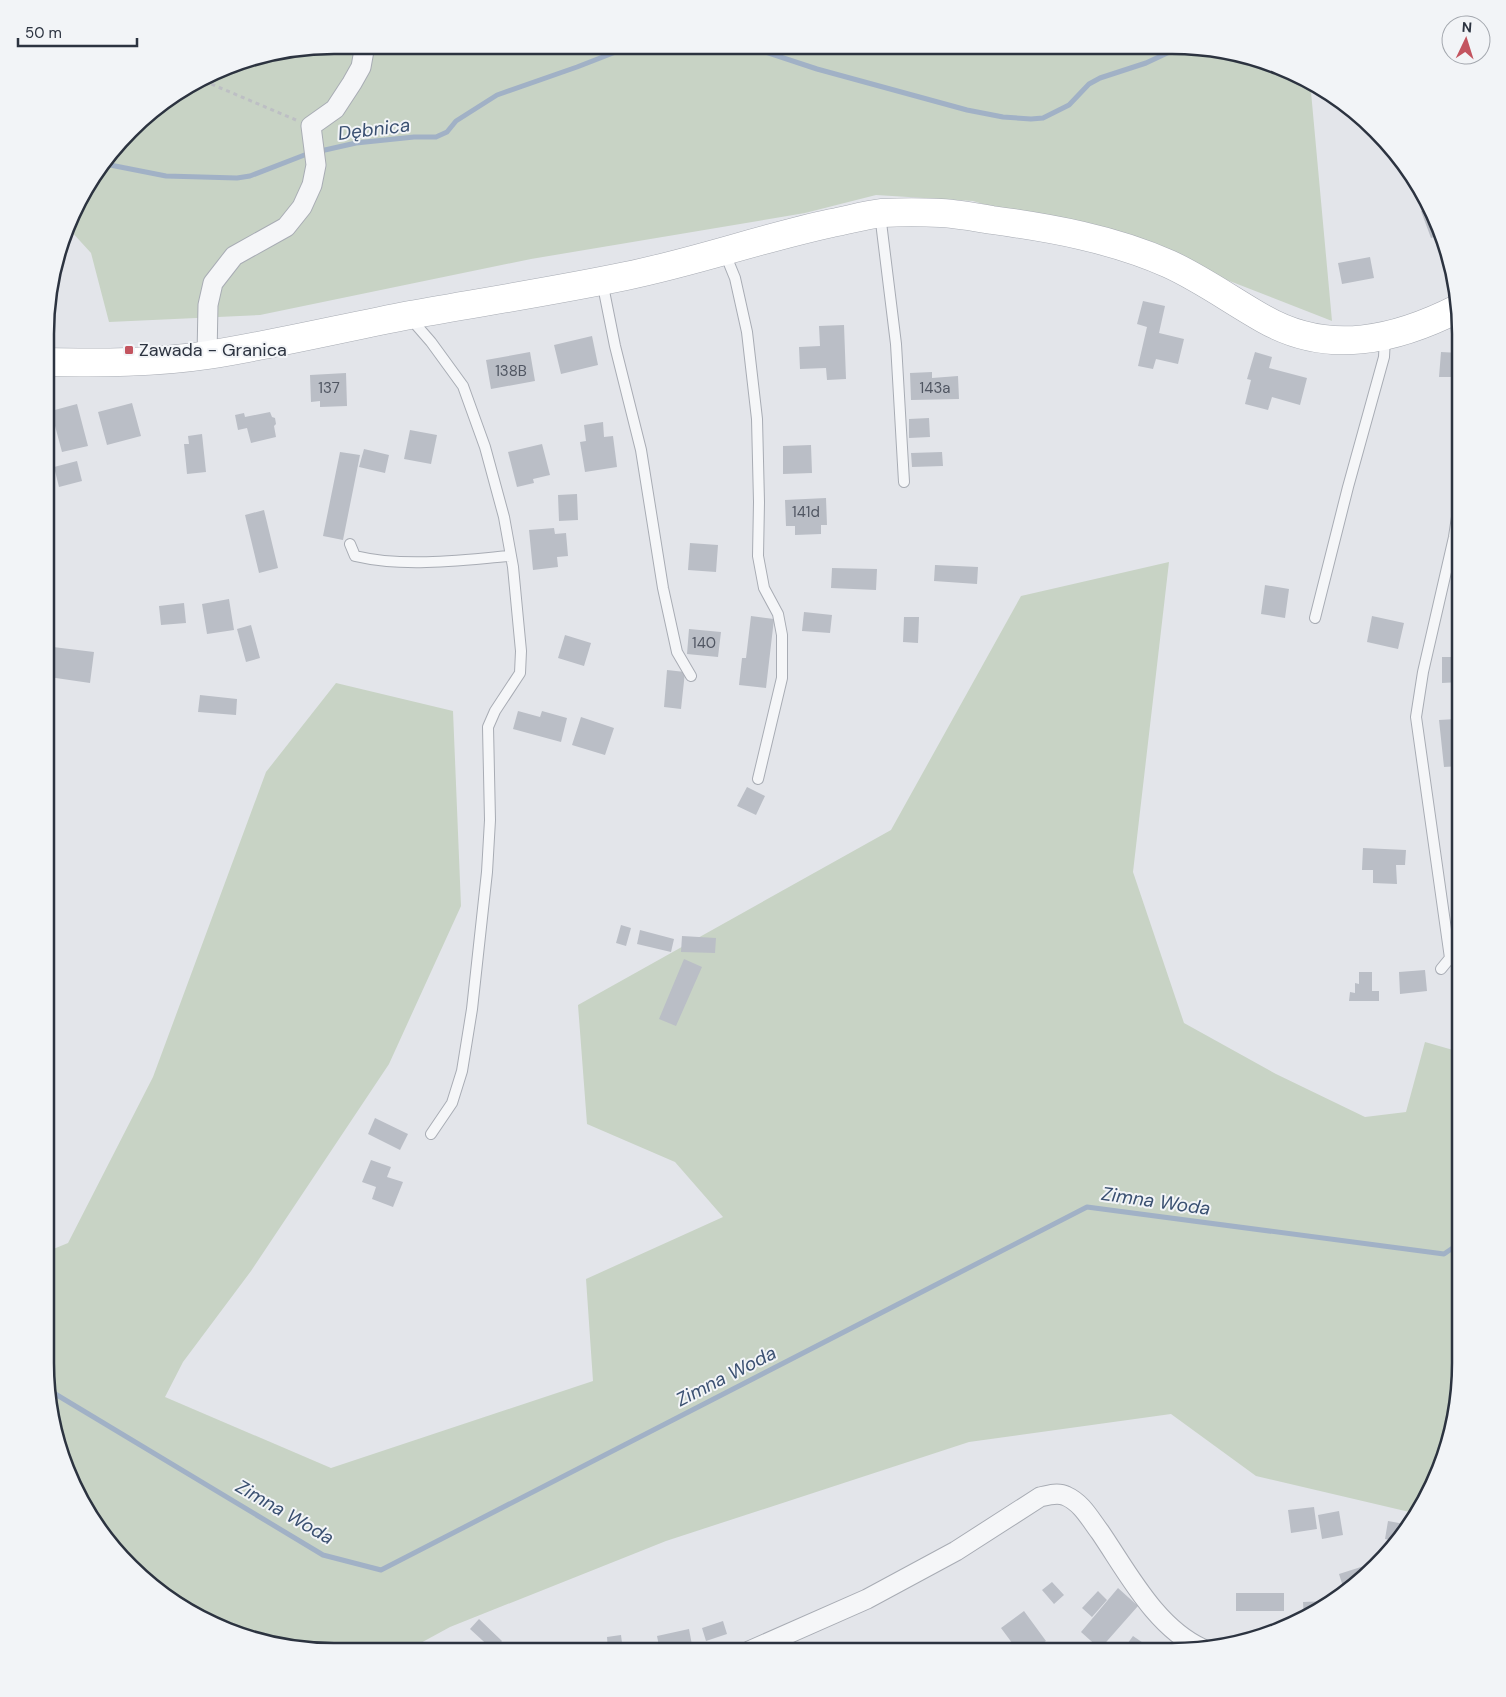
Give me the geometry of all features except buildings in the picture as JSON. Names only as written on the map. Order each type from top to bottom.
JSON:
[{"type":"street","points":[[207,355],[208,305],[213,283],[234,256],[286,227],[302,207],[312,184],[316,165],[311,126],[335,109],[361,67],[363,54]]},
{"type":"street","points":[[54,362],[148,362],[207,355],[626,276],[814,227],[880,213],[953,214],[1032,225],[1113,243],[1166,263],[1198,279],[1263,319],[1280,328],[1303,336],[1344,341],[1385,337],[1407,331],[1452,311]]},
{"type":"street","points":[[767,1643],[867,1599],[956,1551],[1040,1497],[1053,1494],[1066,1495],[1082,1507],[1139,1592],[1175,1632],[1191,1643]]},
{"type":"lane","points":[[880,213],[896,344],[904,482]]},
{"type":"lane","points":[[724,250],[734,278],[747,332],[755,400],[757,419],[758,556],[764,588],[778,614],[782,635],[782,678],[758,779]]},
{"type":"lane","points":[[601,280],[641,450],[662,578],[678,652],[691,676]]},
{"type":"lane","points":[[408,316],[432,342],[463,386],[485,447],[504,517],[511,556],[521,651],[520,673],[495,711],[488,727],[490,820],[488,872],[472,1009],[462,1072],[452,1103],[431,1134]]},
{"type":"lane","points":[[1315,618],[1348,487],[1384,357],[1385,337]]},
{"type":"lane","points":[[350,544],[355,556],[375,561],[436,562],[511,556]]},
{"type":"lane","points":[[1441,969],[1450,958],[1416,718],[1423,672],[1452,546]]},
{"type":"path","points":[[209,83],[311,126]]},
{"type":"green space","points":[[315,54],[1191,54],[1245,63],[1280,75],[1311,90],[1332,321],[1209,273],[973,201],[876,195],[805,213],[531,259],[260,315],[109,322],[91,253],[73,233],[91,194],[123,149],[149,123],[194,91],[226,75],[279,59]]},
{"type":"green space","points":[[1169,562],[1133,872],[1184,1023],[1276,1074],[1365,1117],[1406,1112],[1425,1042],[1452,1050],[1452,1382],[1443,1436],[1431,1471],[1409,1512],[1256,1476],[1171,1414],[969,1442],[666,1541],[450,1627],[421,1643],[315,1643],[261,1634],[226,1622],[194,1606],[149,1574],[123,1548],[91,1503],[75,1471],[63,1436],[54,1382],[54,1249],[68,1243],[153,1077],[266,772],[336,683],[453,711],[461,906],[389,1064],[251,1271],[183,1362],[165,1397],[331,1468],[593,1381],[586,1279],[723,1217],[675,1162],[587,1124],[578,1005],[891,830],[1021,596]]},
{"type":"waterway","name":"Dębnica","points":[[110,165],[166,176],[237,178],[250,176],[307,154],[356,143],[414,137],[436,137],[447,132],[456,121],[497,95],[610,54]]},
{"type":"waterway","points":[[771,54],[817,69],[967,110],[1003,117],[1031,119],[1043,118],[1069,105],[1089,84],[1100,78],[1146,63],[1165,54]]},
{"type":"waterway","name":"Zimna Woda","points":[[55,1394],[323,1555],[381,1570],[1087,1207],[1444,1254],[1452,1248]]},
{"type":"place","name":"Zawada - Granica","points":[[129,350]]}]
